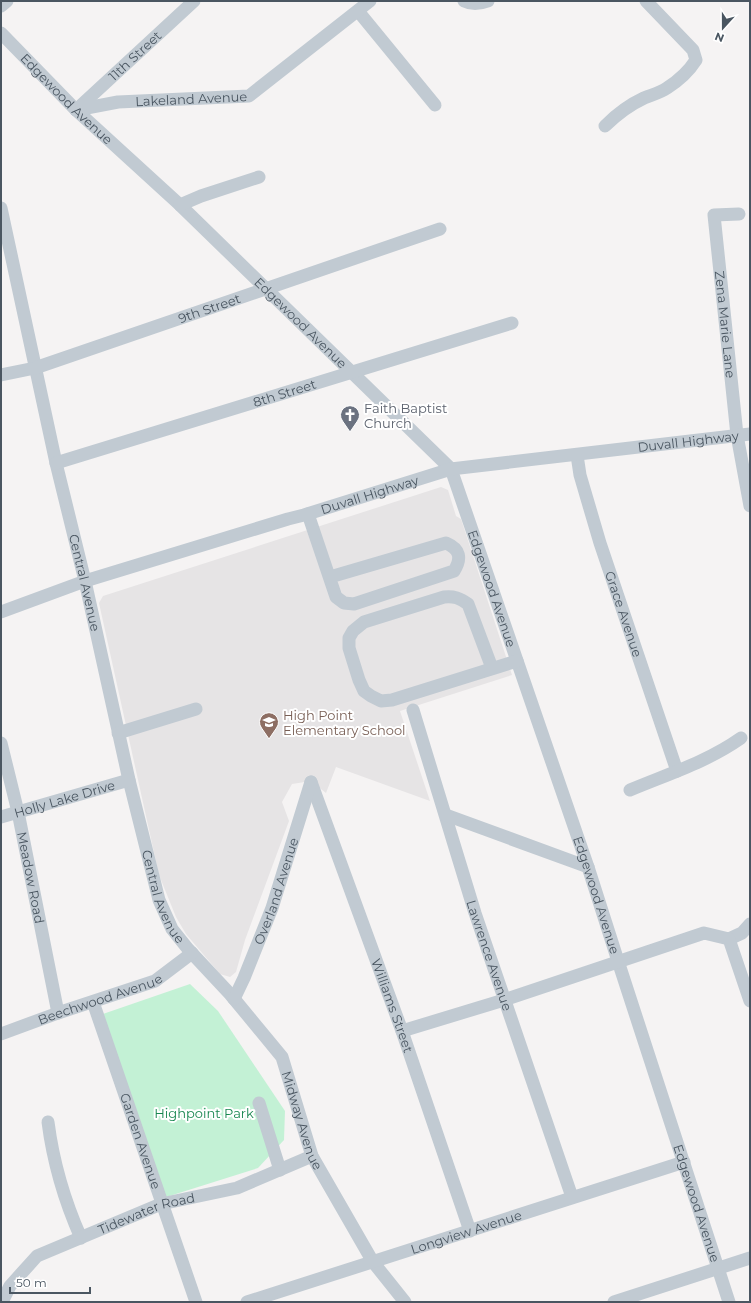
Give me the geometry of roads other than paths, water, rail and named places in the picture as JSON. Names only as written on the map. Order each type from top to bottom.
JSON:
[{"type":"street","points":[[1,6],[7,1]]},
{"type":"street","name":"11th Street","points":[[76,110],[194,1]]},
{"type":"street","name":"Lakeland Avenue","points":[[76,110],[118,102],[249,96],[370,1]]},
{"type":"street","points":[[464,1],[469,4],[488,1]]},
{"type":"street","points":[[605,126],[613,118],[629,107],[666,88],[690,69],[696,60],[693,50],[646,1]]},
{"type":"street","points":[[358,10],[435,106]]},
{"type":"street","name":"Edgewood Avenue","points":[[1,33],[76,110],[180,205],[451,469],[588,867],[729,1302]]},
{"type":"street","points":[[180,205],[201,196],[259,177]]},
{"type":"street","name":"Central Avenue","points":[[1,208],[6,258],[35,368],[56,464],[85,581],[118,733],[159,900],[172,929],[190,951]]},
{"type":"street","name":"Zena Marie Lane","points":[[739,214],[714,215],[737,435],[750,506]]},
{"type":"street","name":"9th Street","points":[[1,374],[35,368],[440,229]]},
{"type":"street","name":"8th Street","points":[[56,464],[351,372],[512,324]]},
{"type":"street","name":"Duvall Highway","points":[[1,612],[85,581],[451,469],[750,434]]},
{"type":"street","name":"Grace Avenue","points":[[577,455],[580,474],[600,542],[677,771]]},
{"type":"street","points":[[308,514],[336,597],[344,603],[354,604],[454,571],[459,564],[459,555],[454,547],[446,544],[330,577]]},
{"type":"street","points":[[492,668],[468,604],[454,596],[444,596],[364,622],[353,631],[349,638],[349,648],[364,691],[381,700],[392,700],[517,661]]},
{"type":"street","points":[[118,733],[196,709]]},
{"type":"street","name":"Lawrence Avenue","points":[[414,710],[475,913],[572,1197]]},
{"type":"street","points":[[630,790],[695,765],[727,748],[741,738]]},
{"type":"street","name":"Meadow Road","points":[[1,743],[18,812],[58,1013]]},
{"type":"street","name":"Holly Lake Drive","points":[[1,817],[129,780]]},
{"type":"street","name":"Overland Avenue","points":[[234,999],[272,908],[311,782]]},
{"type":"street","name":"Williams Street","points":[[311,782],[402,1031],[470,1231]]},
{"type":"street","points":[[446,815],[588,867]]},
{"type":"street","points":[[402,1031],[504,1000],[704,933],[729,939],[747,931]]},
{"type":"street","points":[[729,939],[750,1001]]},
{"type":"street","name":"Midway Avenue","points":[[190,951],[234,999],[282,1057],[312,1156],[373,1262],[405,1302]]},
{"type":"street","name":"Beechwood Avenue","points":[[1,1034],[58,1013],[155,981],[190,951]]},
{"type":"street","name":"Garden Avenue","points":[[93,1002],[161,1204],[196,1302]]},
{"type":"street","points":[[259,1103],[280,1170]]},
{"type":"street","points":[[48,1122],[50,1141],[60,1178],[71,1216],[81,1238]]},
{"type":"street","name":"Tidewater Road","points":[[2,1302],[10,1286],[37,1256],[161,1204],[237,1188],[312,1156]]},
{"type":"street","name":"Longview Avenue","points":[[247,1302],[684,1162]]},
{"type":"street","points":[[614,1302],[718,1267],[750,1258]]},
{"type":"place","name":"Faith Baptist Church","points":[[350,432]]},
{"type":"place","name":"High Point Elementary School","points":[[269,739]]},
{"type":"park label","name":"Highpoint Park","points":[[204,1113]]}]
